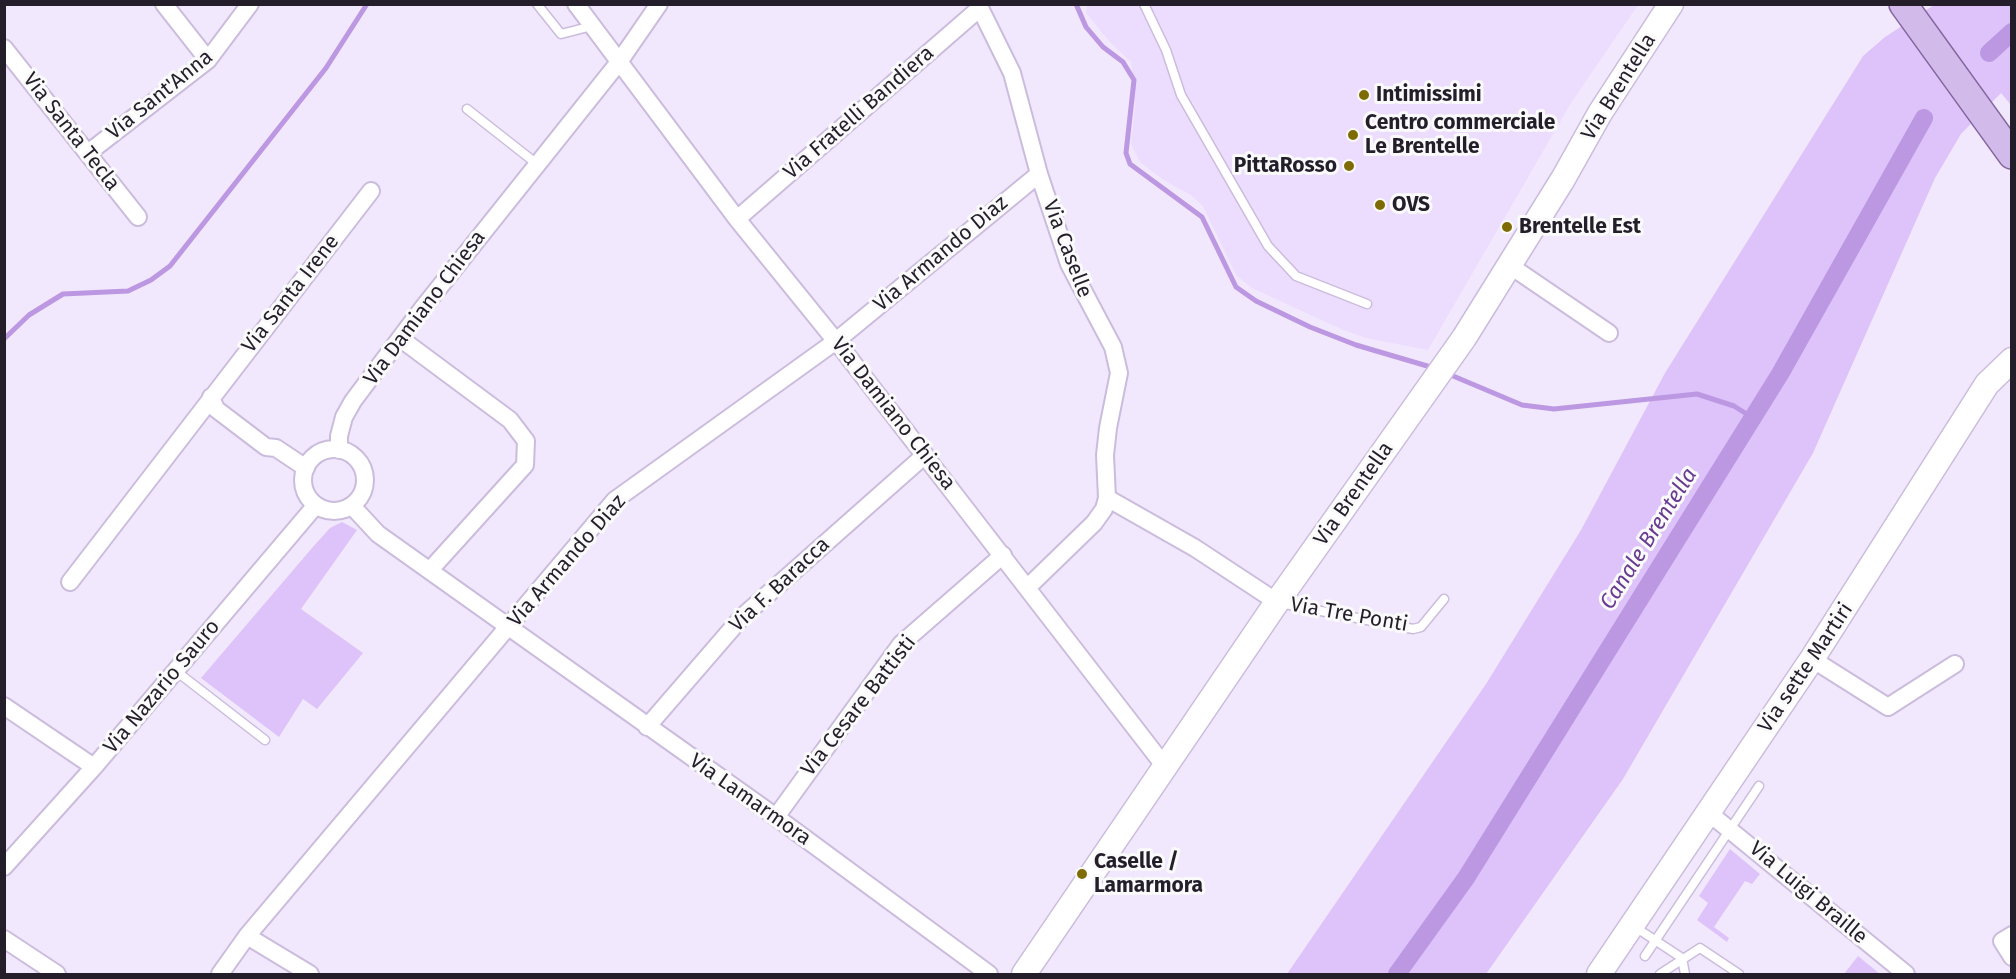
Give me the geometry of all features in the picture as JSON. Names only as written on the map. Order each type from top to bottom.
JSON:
[{"type":"main road","name":"Via Brentella","points":[[1024,975],[1276,602],[1432,382],[1509,265],[1563,179],[1600,113],[1671,4]]},
{"type":"main road","points":[[1903,4],[2012,155]]},
{"type":"main road","name":"Via sette Martiri","points":[[1599,975],[1812,659],[1987,384],[2012,360]]},
{"type":"street","points":[[164,4],[208,60]]},
{"type":"street","name":"Via Sant'Anna","points":[[88,153],[208,60],[250,4]]},
{"type":"street","name":"Via Damiano Chiesa","points":[[576,4],[737,219],[1004,555],[1166,768]]},
{"type":"street","points":[[619,62],[659,4]]},
{"type":"street","name":"Via Caselle","points":[[979,6],[1012,73],[1039,174],[1069,264],[1113,347],[1119,373],[1105,455],[1107,498]]},
{"type":"street","name":"Via Fratelli Bandiera","points":[[737,219],[979,6]]},
{"type":"street","name":"Via Santa Tecla","points":[[4,48],[138,217]]},
{"type":"street","name":"Via Damiano Chiesa","points":[[339,450],[339,436],[344,417],[401,339],[619,62]]},
{"type":"street","name":"Via Armando Diaz","points":[[220,975],[247,936],[615,500],[836,341],[1039,174]]},
{"type":"street","name":"Via Santa Irene","points":[[70,582],[371,191]]},
{"type":"street","points":[[1509,265],[1609,333]]},
{"type":"street","points":[[401,339],[510,420],[526,441],[525,465],[430,570]]},
{"type":"street","points":[[211,397],[216,409],[266,447],[276,448],[306,468]]},
{"type":"street","points":[[339,450],[358,459],[363,468],[364,489],[352,506],[334,511],[316,505],[304,488],[306,468],[316,455],[339,450]]},
{"type":"street","name":"Via F. Baracca","points":[[647,727],[742,617],[925,455]]},
{"type":"street","points":[[1028,587],[1094,523],[1107,498],[1196,548],[1276,602]]},
{"type":"street","name":"Via Nazario Sauro","points":[[4,867],[177,671],[316,505]]},
{"type":"street","points":[[352,506],[378,534],[510,626]]},
{"type":"street","name":"Via Cesare Battisti","points":[[776,816],[902,645],[1004,555]]},
{"type":"street","name":"Via Lamarmora","points":[[510,626],[647,727],[776,816],[989,975]]},
{"type":"street","points":[[1812,659],[1888,707],[1955,664]]},
{"type":"street","points":[[4,706],[94,767]]},
{"type":"street","name":"Via Luigi Braille","points":[[1709,813],[1906,975]]},
{"type":"street","points":[[2012,935],[2002,941],[2012,957]]},
{"type":"street","points":[[247,936],[310,975]]},
{"type":"street","points":[[4,939],[57,975]]},
{"type":"lane","points":[[537,4],[561,34],[592,26]]},
{"type":"lane","points":[[1144,4],[1166,50],[1181,95],[1268,246],[1296,276],[1366,304]]},
{"type":"lane","points":[[467,109],[537,164]]},
{"type":"lane","name":"Via Tre Ponti","points":[[1276,602],[1413,629],[1420,627],[1444,599]]},
{"type":"lane","points":[[177,671],[265,740]]},
{"type":"lane","points":[[1645,957],[1758,786]]},
{"type":"lane","points":[[1632,925],[1682,958]]},
{"type":"lane","points":[[1660,975],[1700,948],[1739,975]]},
{"type":"lane","points":[[1682,958],[1684,975]]},
{"type":"shaded area","points":[[1087,4],[1638,5],[1571,103],[1428,350],[1366,338],[1341,329],[1252,288],[1236,275],[1203,206],[1191,195],[1165,181],[1140,162],[1131,144],[1135,106],[1131,62],[1109,41],[1086,13]]},
{"type":"shaded area","points":[[1934,5],[2011,5],[2011,105],[2001,93],[1961,134],[1935,178],[1813,453],[1623,779],[1486,974],[1287,974],[1486,684],[1581,530],[1665,373],[1863,56],[1885,37]]},
{"type":"shaded area","points":[[342,522],[357,530],[301,609],[363,653],[317,709],[303,699],[279,737],[201,678],[330,528]]},
{"type":"shaded area","points":[[1730,849],[1760,874],[1752,884],[1745,881],[1714,927],[1729,938],[1727,942],[1697,920],[1708,903],[1699,896]]},
{"type":"shaded area","points":[[1858,956],[1880,974],[1844,974]]},
{"type":"waterway","points":[[4,339],[29,315],[63,294],[128,291],[151,280],[170,266],[326,68],[367,4]]},
{"type":"waterway","points":[[1076,4],[1086,27],[1103,47],[1123,62],[1134,80],[1126,153],[1130,164],[1202,217],[1236,287],[1256,301],[1310,327],[1356,345],[1434,368]]},
{"type":"waterway","name":"Canale Brentella","points":[[1989,53],[2012,32]]},
{"type":"waterway","name":"Canale Brentella","points":[[1397,974],[1466,878],[1780,374],[1924,118]]},
{"type":"waterway","points":[[1446,373],[1522,405],[1554,409],[1697,394],[1734,406],[1753,418]]},
{"type":"place","name":"Intimissimi","points":[[1364,95]]},
{"type":"place","name":"Centro commerciale Le Brentelle","points":[[1353,135]]},
{"type":"place","name":"PittaRosso","points":[[1349,166]]},
{"type":"place","name":"OVS","points":[[1380,205]]},
{"type":"place","name":"Brentelle Est","points":[[1507,227]]},
{"type":"place","name":"Caselle / Lamarmora","points":[[1082,874]]}]
